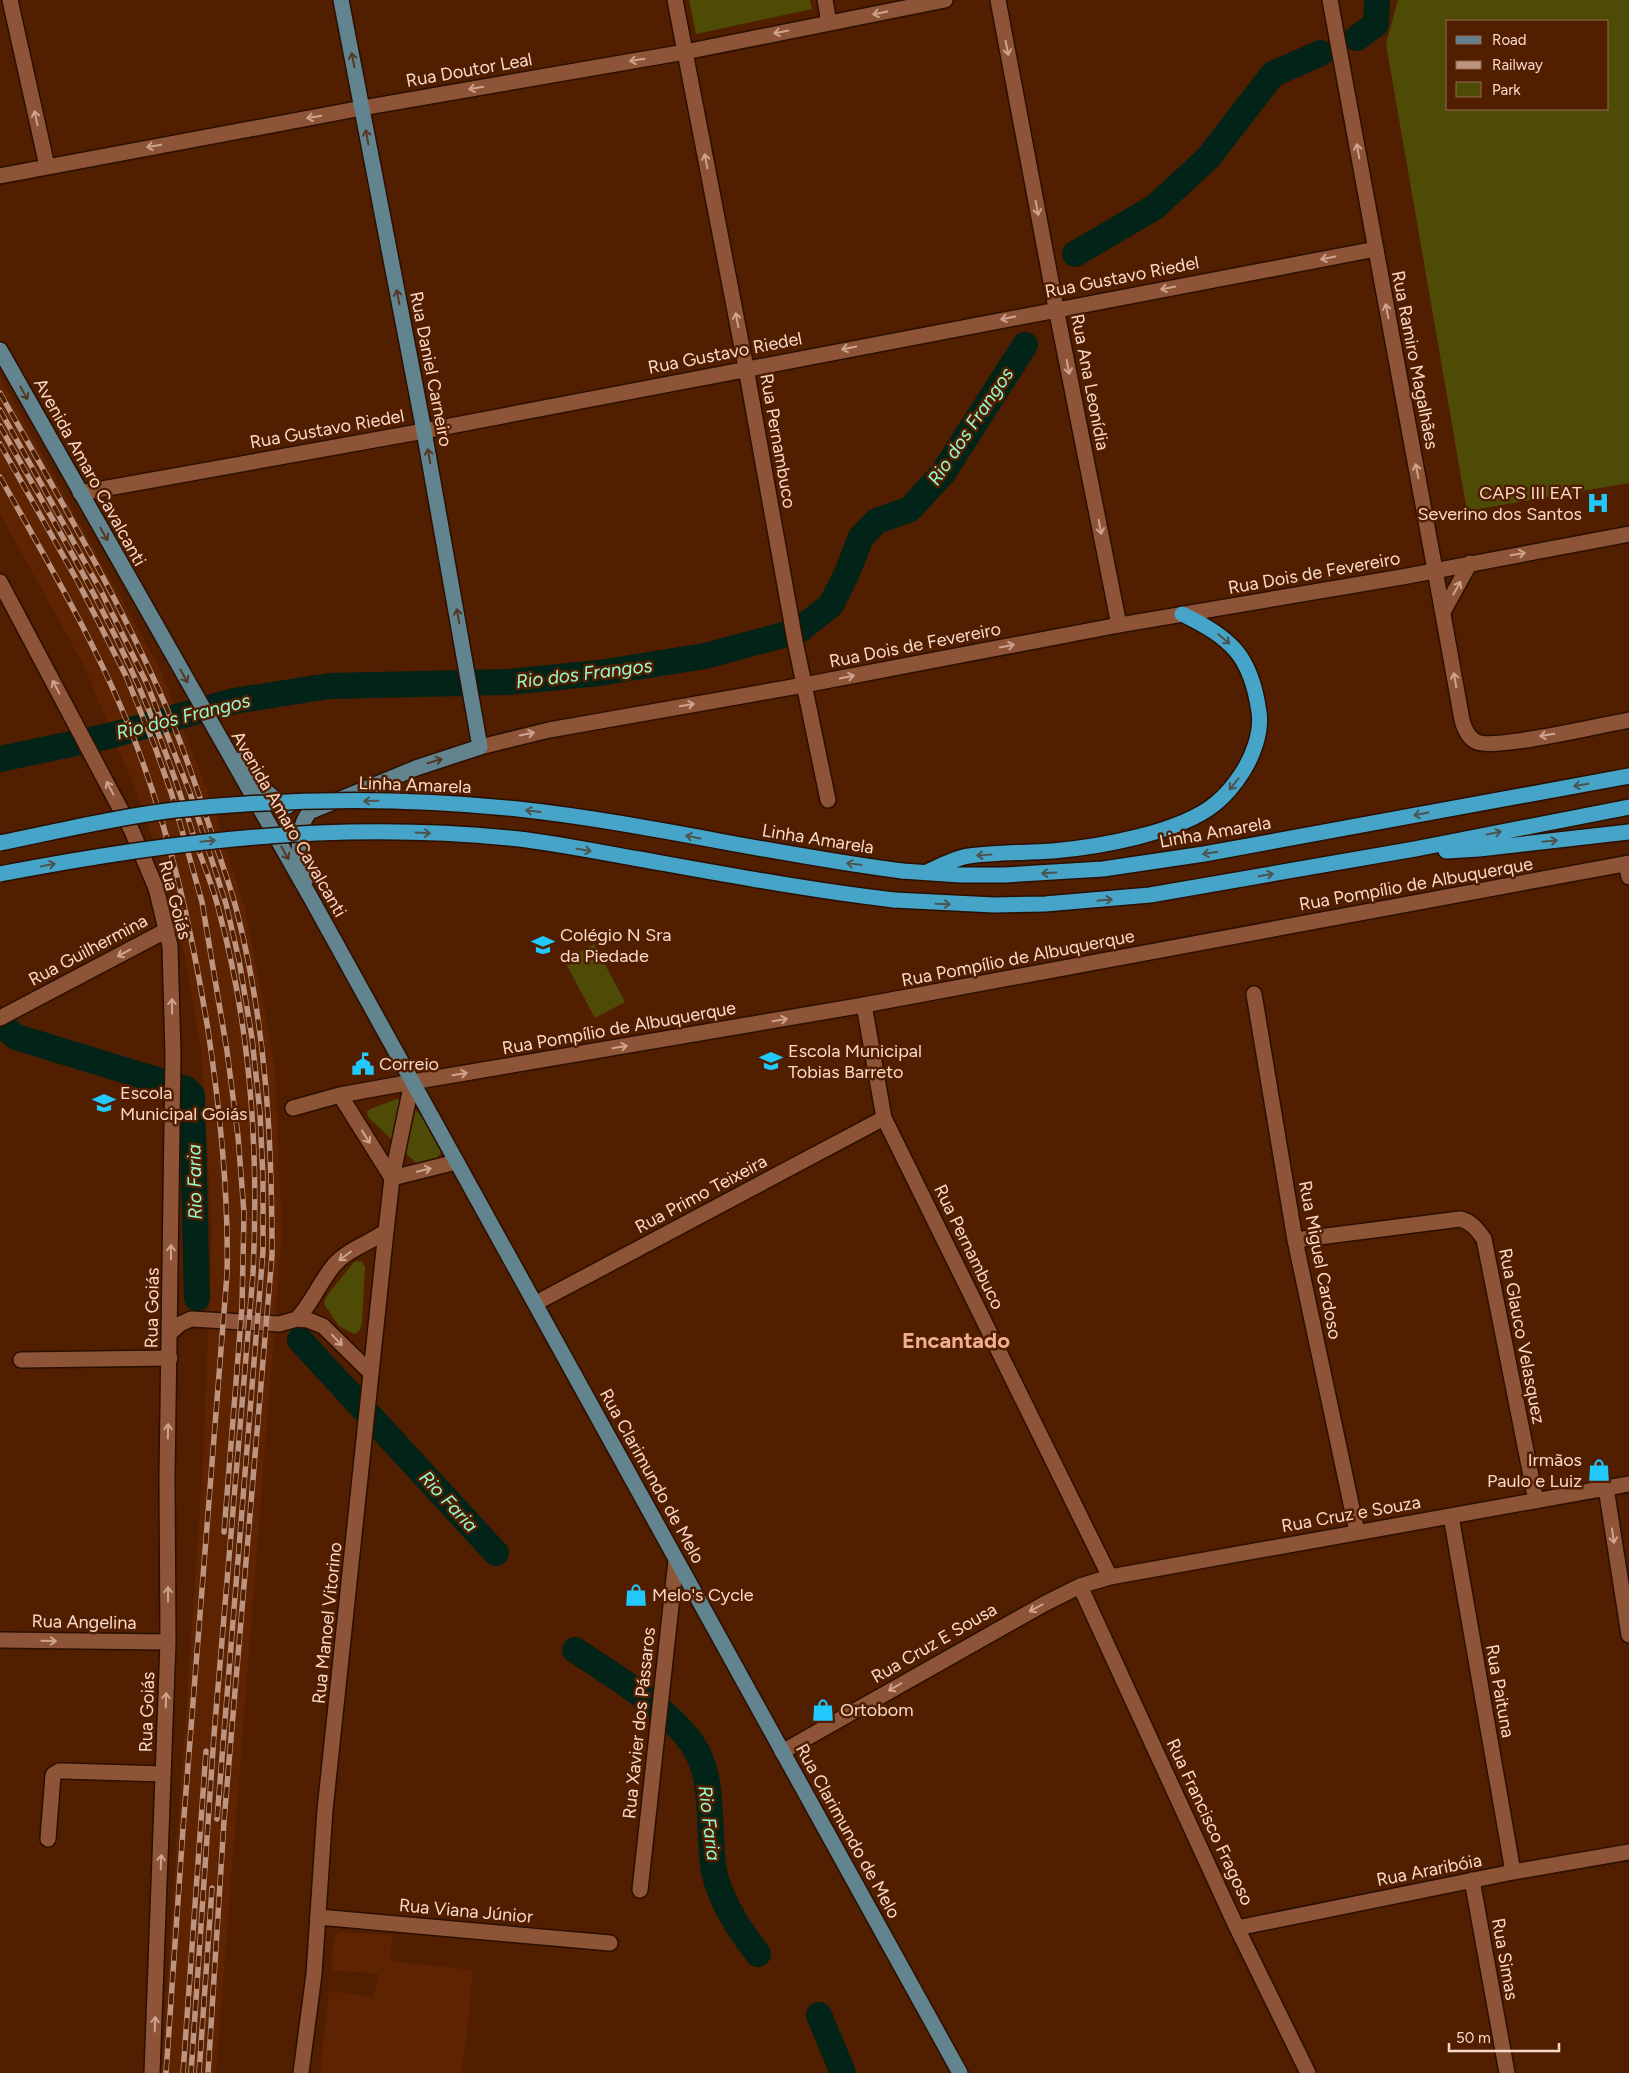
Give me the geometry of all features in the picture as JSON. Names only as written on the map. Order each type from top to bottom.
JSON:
[{"type":"highway","points":[[926,872],[968,856],[1055,850],[1121,840],[1160,830],[1192,818],[1214,804],[1234,785],[1247,766],[1256,743],[1260,717],[1256,688],[1239,654],[1225,638],[1182,614]]},
{"type":"highway","name":"Linha Amarela","points":[[0,843],[174,811],[253,804],[398,801],[516,809],[571,816],[774,852],[902,871],[1005,875],[1103,869],[1204,854],[1629,776]]},
{"type":"highway","points":[[0,874],[95,856],[162,846],[263,835],[328,832],[410,832],[510,838],[794,887],[894,900],[994,905],[1101,900],[1160,893],[1415,849],[1629,807]]},
{"type":"highway","points":[[1415,849],[1449,851],[1479,849],[1629,832]]},
{"type":"main road","name":"Rua Daniel Carneiro","points":[[342,0],[424,431],[480,747]]},
{"type":"main road","name":"Avenida Amaro Cavalcanti","points":[[0,350],[312,900],[412,1082]]},
{"type":"main road","points":[[206,716],[264,790],[282,803],[309,812],[300,826],[298,837],[302,867],[312,900]]},
{"type":"main road","name":"Rua Dois de Fevereiro","points":[[309,812],[416,768],[480,747]]},
{"type":"main road","name":"Rua Clarimundo de Melo","points":[[412,1082],[536,1303],[960,2073]]},
{"type":"street","points":[[10,0],[47,166]]},
{"type":"street","name":"Rua Pernambuco","points":[[675,0],[746,368],[795,641],[828,800]]},
{"type":"street","points":[[825,0],[829,23]]},
{"type":"street","name":"Rua Doutor Leal","points":[[0,176],[362,108],[685,52],[944,0]]},
{"type":"street","name":"Rua Ana Leonídia","points":[[998,0],[1056,308],[1119,624]]},
{"type":"street","name":"Rua Ramiro Magalhães","points":[[1330,0],[1464,728],[1473,740],[1492,744],[1629,720]]},
{"type":"street","name":"Rua Gustavo Riedel","points":[[80,493],[424,431],[1056,308],[1376,249]]},
{"type":"street","name":"Rua Dois de Fevereiro","points":[[480,747],[549,730],[804,685],[1119,624],[1435,570],[1629,534]]},
{"type":"street","points":[[1443,612],[1470,563]]},
{"type":"street","name":"Rua Goiás","points":[[0,582],[132,831],[146,862],[167,930],[172,974],[170,1358],[167,1478],[168,1642],[152,2073]]},
{"type":"street","name":"Rua Pompílio de Albuquerque","points":[[294,1108],[340,1095],[412,1082],[864,1005],[1628,868]]},
{"type":"street","name":"Rua Guilhermina","points":[[0,1018],[167,930]]},
{"type":"street","name":"Rua Miguel Cardoso","points":[[1254,994],[1295,1240],[1357,1532]]},
{"type":"street","name":"Rua Pernambuco","points":[[864,1005],[884,1118],[1110,1577]]},
{"type":"street","name":"Rua Manoel Vitorino","points":[[301,2073],[310,2011],[325,1810],[386,1231],[392,1178],[412,1082]]},
{"type":"street","points":[[340,1095],[392,1178],[456,1162]]},
{"type":"street","name":"Rua Primo Teixeira","points":[[536,1303],[884,1118]]},
{"type":"street","name":"Rua Glauco Velasquez","points":[[1295,1240],[1460,1219],[1468,1220],[1484,1239],[1536,1501]]},
{"type":"street","points":[[297,1319],[325,1277],[340,1260],[386,1231]]},
{"type":"street","points":[[170,1301],[179,1312],[191,1319],[279,1324],[297,1319],[308,1320],[323,1326],[372,1373]]},
{"type":"street","points":[[170,1332],[180,1324],[191,1319]]},
{"type":"street","points":[[21,1360],[170,1358]]},
{"type":"street","name":"Rua Cruz e Souza","points":[[1080,1586],[1110,1577],[1629,1484]]},
{"type":"street","points":[[1606,1488],[1629,1634]]},
{"type":"street","name":"Rua Paituna","points":[[1451,1516],[1513,1872]]},
{"type":"street","name":"Rua Xavier dos Pássaros","points":[[640,1890],[676,1560]]},
{"type":"street","name":"Rua Cruz E Sousa","points":[[782,1752],[993,1631],[1080,1586]]},
{"type":"street","name":"Rua Francisco Fragoso","points":[[1080,1586],[1237,1928],[1308,2073]]},
{"type":"street","name":"Rua Angelina","points":[[0,1640],[168,1642]]},
{"type":"street","points":[[48,1839],[53,1775],[56,1772],[164,1774]]},
{"type":"street","name":"Rua Araribóia","points":[[1237,1928],[1513,1872],[1629,1852]]},
{"type":"street","name":"Rua Simas","points":[[1472,1880],[1507,2073]]},
{"type":"street","name":"Rua Viana Júnior","points":[[318,1917],[610,1943]]},
{"type":"shaded area","points":[[0,377],[160,669],[209,795],[246,911],[275,1066],[282,1232],[216,2073],[161,2073],[203,1462],[212,1232],[201,1049],[174,896],[133,784],[83,664],[0,514]]},
{"type":"shaded area","points":[[341,1932],[393,1935],[390,1961],[473,1970],[461,2073],[320,2073],[329,1991],[373,1997],[379,1974],[331,1970],[334,1940],[336,1935]]},
{"type":"green space","points":[[689,0],[810,0],[812,9],[696,34]]},
{"type":"green space","points":[[1398,0],[1629,0],[1629,483],[1467,511],[1386,44]]},
{"type":"green space","points":[[594,944],[625,1002],[595,1018],[564,960]]},
{"type":"green space","points":[[402,1099],[426,1119],[441,1152],[438,1157],[422,1165],[417,1164],[368,1117],[367,1112],[370,1109]]},
{"type":"green space","points":[[357,1261],[362,1262],[365,1267],[362,1323],[360,1330],[354,1334],[339,1326],[324,1304],[326,1297],[353,1263]]},
{"type":"waterway","name":"Rio dos Frangos","points":[[1357,38],[1376,24],[1377,0]]},
{"type":"waterway","name":"Rio dos Frangos","points":[[1075,254],[1155,207],[1208,158],[1273,74],[1321,53]]},
{"type":"waterway","name":"Rio dos Frangos","points":[[0,759],[109,736],[234,701],[329,686],[508,682],[599,673],[705,656],[798,631],[831,605],[847,573],[861,537],[877,521],[910,509],[943,473],[1025,345]]},
{"type":"waterway","name":"Rio Faria","points":[[0,1020],[16,1037],[186,1089],[192,1095],[197,1298]]},
{"type":"waterway","name":"Rio Faria","points":[[300,1340],[496,1553]]},
{"type":"waterway","name":"Rio Faria","points":[[575,1650],[654,1705],[682,1731],[693,1745],[700,1758],[708,1789],[712,1856],[717,1882],[731,1915],[758,1954]]},
{"type":"waterway","name":"Rio Faria","points":[[819,2015],[843,2073]]},
{"type":"railway","points":[[0,393],[121,611],[172,721],[228,880],[247,955],[261,1040],[269,1125],[272,1255],[224,1821],[208,2073]]},
{"type":"railway","points":[[0,410],[101,591],[147,684],[190,793],[226,904],[239,960],[252,1038],[260,1113],[263,1178],[263,1251],[217,1819]]},
{"type":"railway","points":[[0,426],[99,604],[129,665],[156,727],[216,901],[230,955],[239,1000],[245,1046],[250,1091],[255,1182],[253,1274],[214,1735],[191,2073]]},
{"type":"railway","points":[[0,444],[78,582],[126,676],[172,795],[202,902],[227,1051],[238,1136],[244,1213],[242,1307],[224,1532]]},
{"type":"railway","points":[[0,477],[90,641],[122,709],[160,814],[179,885],[195,957],[208,1030],[220,1121],[227,1213],[227,1274],[183,1829],[166,2073]]},
{"type":"railway","points":[[183,2073],[206,1751]]},
{"type":"railway","points":[[199,2073],[212,1888]]},
{"type":"place","name":"CAPS III EAT Severino dos Santos","points":[[1598,503]]},
{"type":"place","name":"Colégio N Sra da Piedade","points":[[543,945]]},
{"type":"place","name":"Escola Municipal Tobias Barreto","points":[[771,1061]]},
{"type":"place","name":"Correio","points":[[363,1064]]},
{"type":"place","name":"Escola Municipal Goiás","points":[[104,1103]]},
{"type":"place","name":"Irmãos Paulo e Luiz","points":[[1599,1470]]},
{"type":"place","name":"Melo's Cycle","points":[[636,1595]]},
{"type":"place","name":"Ortobom","points":[[823,1710]]},
{"type":"district","name":"Encantado","points":[[956,1340]]}]
